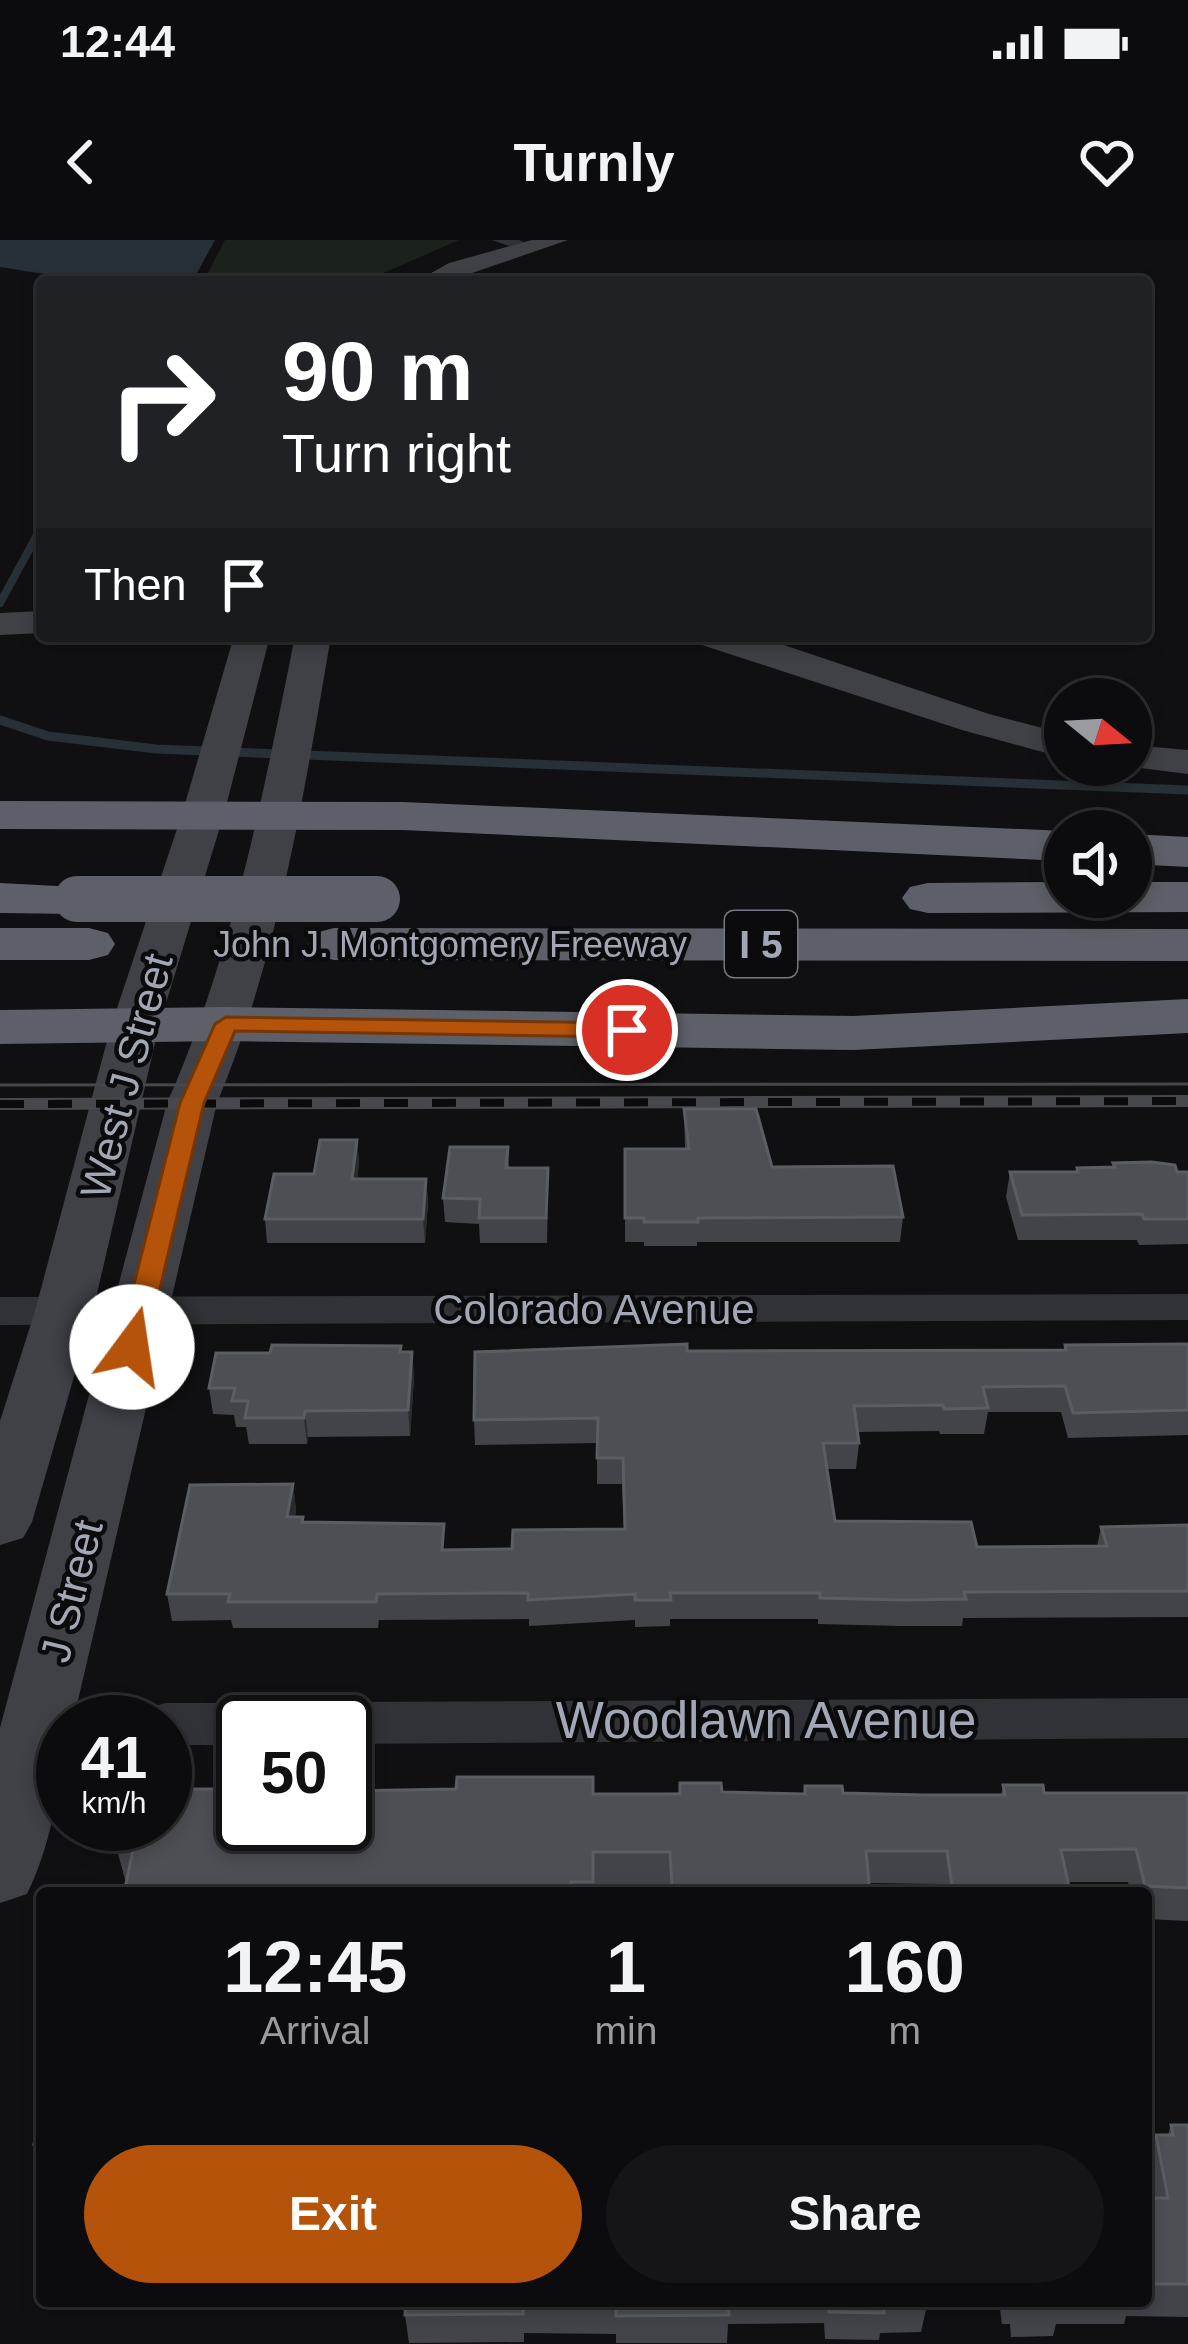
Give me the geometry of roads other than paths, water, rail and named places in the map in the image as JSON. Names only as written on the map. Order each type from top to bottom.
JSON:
[{"type":"highway","points":[[0,815],[426,817],[1044,846]]},
{"type":"highway","points":[[1152,850],[1188,852]]},
{"type":"highway","name":"John J. Montgomery Freeway","points":[[0,944],[83,922],[377,899],[1188,897]]},
{"type":"highway","name":"John J. Montgomery Freeway","points":[[0,898],[83,922],[334,944],[1188,945]]},
{"type":"highway","points":[[0,1027],[226,1024],[853,1033],[1188,1016]]},
{"type":"main road","points":[[422,276],[509,242],[557,240]]},
{"type":"main road","name":"West J Street","points":[[64,1310],[135,1026],[203,814],[250,642]]},
{"type":"main road","name":"West J Street","points":[[141,1310],[192,1103],[226,1024],[280,814],[312,642]]},
{"type":"main road","points":[[734,642],[806,662],[962,720],[1044,741]]},
{"type":"main road","points":[[1152,759],[1188,762]]},
{"type":"main road","name":"J Street","points":[[0,1522],[64,1310]]},
{"type":"main road","name":"J Street","points":[[57,1695],[141,1310]]},
{"type":"main road","name":"J Street","points":[[0,1871],[36,1766]]},
{"type":"street","name":"Colorado Avenue","points":[[0,1311],[1188,1307]]},
{"type":"street","name":"Woodlawn Avenue","points":[[372,1723],[1188,1718]]},
{"type":"waterway","points":[[0,603],[36,537]]},
{"type":"waterway","points":[[0,720],[48,736],[156,749],[1188,790]]},
{"type":"tram line","points":[[0,1085],[1188,1084]]},
{"type":"railway","points":[[0,1104],[1188,1101]]}]
